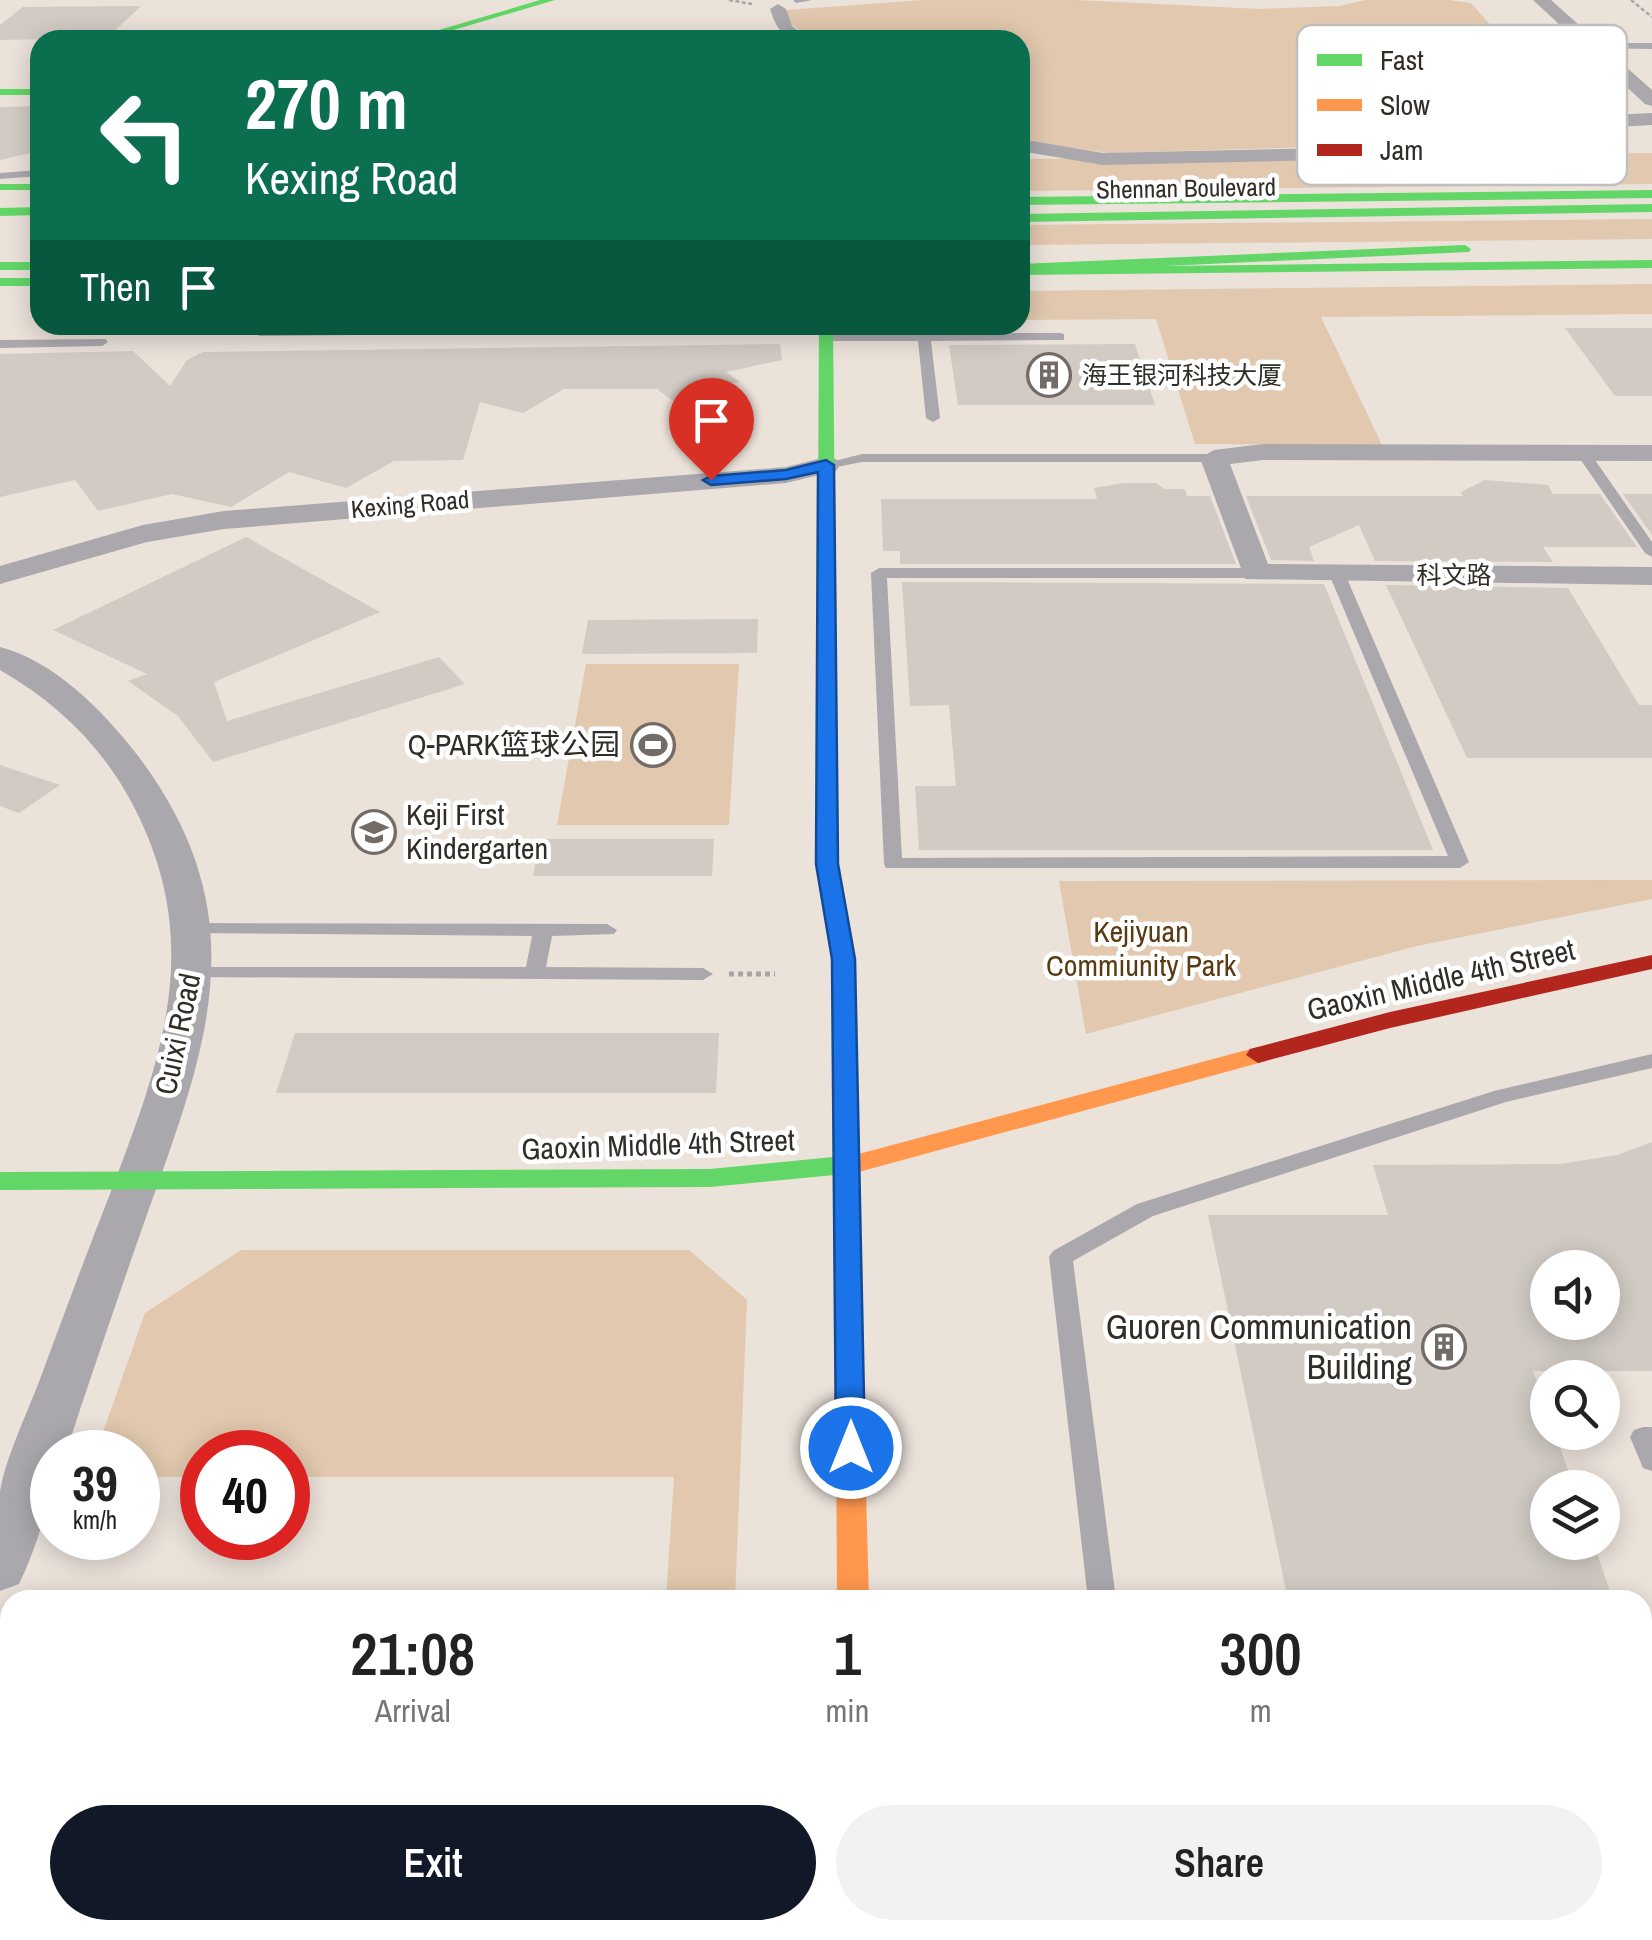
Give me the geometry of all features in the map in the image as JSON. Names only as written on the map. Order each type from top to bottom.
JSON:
[{"type":"main road","points":[[445,30],[550,0]]},
{"type":"main road","points":[[0,92],[30,92]]},
{"type":"main road","points":[[0,187],[30,187]]},
{"type":"main road","points":[[1030,202],[1652,194]]},
{"type":"main road","points":[[1030,202],[1432,211]]},
{"type":"main road","name":"Shennan Boulevard","points":[[1030,218],[1652,208]]},
{"type":"main road","points":[[0,212],[30,211]]},
{"type":"main road","points":[[0,229],[30,228]]},
{"type":"main road","points":[[1030,252],[1652,246]]},
{"type":"main road","points":[[1030,270],[1465,249]]},
{"type":"main road","points":[[1030,270],[1652,264]]},
{"type":"main road","points":[[0,266],[30,266]]},
{"type":"main road","points":[[0,282],[30,282]]},
{"type":"main road","points":[[826,335],[827,864],[844,959],[853,1590]]},
{"type":"main road","name":"Gaoxin Middle 4th Street","points":[[0,1181],[710,1178],[848,1166],[1390,1020],[1652,962]]},
{"type":"street","points":[[1541,0],[1568,25]]},
{"type":"street","points":[[778,9],[787,30]]},
{"type":"street","points":[[1627,78],[1652,100]]},
{"type":"street","points":[[1627,120],[1652,119]]},
{"type":"street","points":[[1030,148],[1102,159],[1297,155]]},
{"type":"street","points":[[1256,573],[1214,458],[1262,452],[1652,454]]},
{"type":"street","name":"Kexing Road","points":[[0,575],[143,534],[224,520],[786,475],[826,465]]},
{"type":"street","name":"科文路","points":[[1256,573],[1652,576]]},
{"type":"street","name":"Cuixi Road","points":[[0,657],[53,688],[87,718],[145,792],[186,898],[192,971],[173,1075],[0,1568]]},
{"type":"lane","points":[[796,1],[808,0]]},
{"type":"lane","points":[[0,176],[30,174]]},
{"type":"lane","points":[[900,335],[1060,337]]},
{"type":"lane","points":[[924,337],[933,418]]},
{"type":"lane","points":[[0,344],[102,342]]},
{"type":"lane","points":[[1584,453],[1652,553]]},
{"type":"lane","points":[[826,465],[862,458],[1214,458]]},
{"type":"lane","points":[[1256,573],[879,573],[893,864],[1460,862],[1338,574]]},
{"type":"lane","points":[[191,928],[607,930]]},
{"type":"lane","points":[[535,972],[543,929]]},
{"type":"lane","points":[[192,971],[703,974]]},
{"type":"lane","points":[[1101,1590],[1062,1257],[1145,1210],[1502,1096],[1652,1061]]},
{"type":"lane","points":[[1652,1437],[1643,1437],[1652,1460]]},
{"type":"path","points":[[1631,0],[1652,18]]},
{"type":"path","points":[[703,974],[775,974]]},
{"type":"green space","points":[[923,0],[1075,0],[1260,9],[1339,6],[1366,0],[1449,0],[1471,3],[1491,25],[1297,25],[1297,148],[1109,153],[1030,142],[1030,30],[799,30],[784,19],[787,10]]},
{"type":"green space","points":[[1627,153],[1652,153],[1652,184],[1627,184]]},
{"type":"green space","points":[[1297,156],[1297,185],[1562,185],[1030,191],[1030,159]]},
{"type":"green space","points":[[1652,219],[1652,239],[1030,245],[1030,225]]},
{"type":"green space","points":[[1652,284],[1652,314],[1321,317],[1382,445],[1195,444],[1156,319],[1030,320],[1030,291]]},
{"type":"green space","name":"Q-PARK篮球公园","points":[[586,664],[739,664],[729,825],[557,825]]},
{"type":"green space","name":"Kejiyuan Commiunity Park","points":[[1652,880],[1652,899],[1417,946],[1086,1034],[1059,881]]},
{"type":"green space","points":[[241,1250],[689,1250],[747,1300],[735,1590],[667,1590],[674,1477],[310,1477],[310,1430],[180,1430],[180,1477],[160,1477],[160,1430],[104,1430],[145,1313]]},
{"type":"building","points":[[141,6],[116,30],[30,30],[30,39],[0,40],[0,25],[23,7]]},
{"type":"building","points":[[30,106],[30,153],[0,160],[0,107]]},
{"type":"building","points":[[1565,328],[1652,328],[1652,396],[1615,396]]},
{"type":"building","points":[[780,344],[782,360],[726,372],[740,382],[720,386],[739,400],[687,412],[657,389],[564,389],[523,413],[480,402],[463,460],[394,461],[346,488],[289,472],[231,507],[172,494],[98,511],[75,480],[0,497],[0,354],[133,351],[170,386],[187,360],[203,352]]},
{"type":"building","name":"海王银河科技大厦","points":[[1135,344],[1155,405],[958,405],[949,345]]},
{"type":"building","points":[[1485,480],[1548,485],[1553,494],[1600,494],[1637,547],[1543,547],[1553,562],[1375,561],[1359,525],[1309,547],[1314,561],[1271,560],[1246,496],[1463,496],[1461,492]]},
{"type":"building","points":[[1156,483],[1164,489],[1185,489],[1187,496],[1210,496],[1236,564],[900,564],[900,551],[883,551],[881,499],[1097,499],[1094,488]]},
{"type":"building","points":[[1623,494],[1652,494],[1652,535]]},
{"type":"building","points":[[246,537],[380,612],[214,682],[227,721],[439,657],[465,684],[213,762],[178,716],[128,681],[147,674],[53,630]]},
{"type":"building","points":[[902,582],[1324,584],[1433,850],[919,850],[915,786],[956,786],[949,705],[910,706]]},
{"type":"building","points":[[1386,585],[1568,588],[1639,705],[1652,705],[1652,758],[1467,758]]},
{"type":"building","points":[[758,619],[757,653],[582,654],[588,620]]},
{"type":"building","points":[[0,765],[60,785],[19,813],[0,806]]},
{"type":"building","points":[[540,839],[714,839],[712,876],[533,876]]},
{"type":"building","points":[[295,1033],[719,1033],[716,1093],[276,1093]]},
{"type":"building","name":"Guoren Communication Building","points":[[1652,1142],[1652,1371],[1620,1371],[1620,1360],[1530,1360],[1530,1450],[1561,1450],[1568,1470],[1530,1470],[1530,1560],[1599,1560],[1610,1590],[1286,1590],[1208,1215],[1388,1215],[1373,1165],[1560,1164],[1617,1155]]},
{"type":"traffic: fast","points":[[445,30],[550,0]]},
{"type":"traffic: fast","points":[[0,92],[30,92]]},
{"type":"traffic: fast","points":[[0,187],[30,187]]},
{"type":"traffic: fast","points":[[1030,201],[1652,194]]},
{"type":"traffic: fast","points":[[1030,218],[1652,208]]},
{"type":"traffic: fast","points":[[0,212],[30,211]]},
{"type":"traffic: fast","points":[[1030,268],[1465,249]]},
{"type":"traffic: fast","points":[[1030,271],[1652,264]]},
{"type":"traffic: fast","points":[[0,266],[30,266]]},
{"type":"traffic: fast","points":[[0,282],[30,282]]},
{"type":"traffic: fast","points":[[826,335],[827,864],[843,959],[850,1417]]},
{"type":"traffic: fast","points":[[0,1181],[710,1178],[855,1164]]},
{"type":"traffic: slow","points":[[855,1164],[1258,1055]]},
{"type":"traffic: slow","points":[[850,1417],[853,1590]]},
{"type":"traffic: jam","points":[[1258,1055],[1390,1020],[1652,962]]},
{"type":"place","name":"海王银河科技大厦","points":[[1049,375]]},
{"type":"place","name":"Q-PARK篮球公园","points":[[653,745]]},
{"type":"place","name":"Keji First Kindergarten","points":[[374,832]]},
{"type":"place","name":"Guoren Communication Building","points":[[1444,1347]]},
{"type":"route","points":[[711,480],[786,475],[826,465],[827,864],[844,959],[851,1448]]}]
